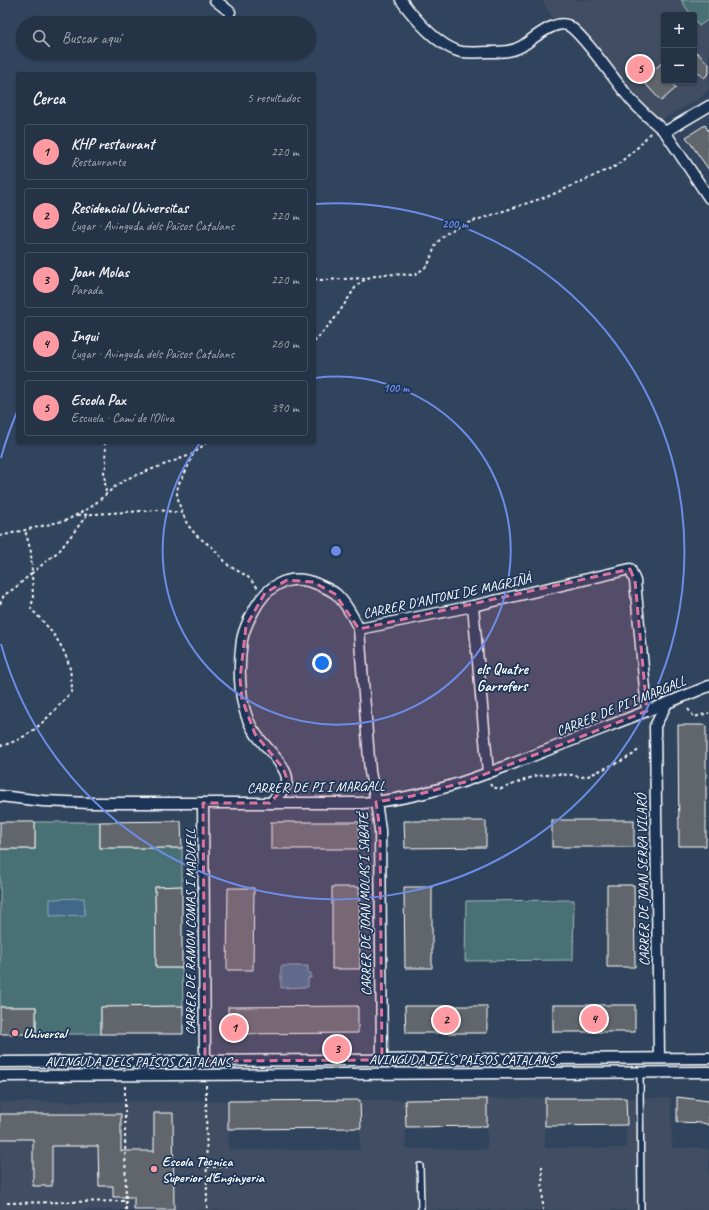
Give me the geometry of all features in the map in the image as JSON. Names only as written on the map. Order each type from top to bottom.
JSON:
[{"type":"street","points":[[214,0],[230,12]]},
{"type":"street","points":[[401,0],[414,18],[436,38],[453,50],[463,52],[504,52],[520,47],[553,26],[562,24],[568,25],[588,46],[632,102],[665,132],[709,198]]},
{"type":"street","points":[[665,132],[709,106]]},
{"type":"street","name":"CARRER D'ANTONI DE MAGRIÑÀ","points":[[270,803],[285,786],[287,778],[283,768],[255,734],[242,699],[240,679],[242,640],[246,626],[257,604],[274,585],[287,580],[300,579],[313,582],[327,588],[335,594],[352,615],[358,629],[473,606],[630,569],[636,581],[647,711]]},
{"type":"street","points":[[473,606],[488,773]]},
{"type":"street","name":"CARRER DE JOAN MOLAS I SABATÉ","points":[[358,629],[370,772],[380,830],[382,1060]]},
{"type":"street","name":"CARRER DE PI I MARGALL","points":[[0,796],[43,801],[203,803],[376,802],[437,791],[488,773],[709,686]]},
{"type":"street","name":"CARRER DE JOAN SERRA VILARÓ","points":[[658,1058],[655,726],[666,704]]},
{"type":"street","name":"CARRER DE RAMON COMAS I MADUELL","points":[[203,803],[205,1061]]},
{"type":"street","name":"AVINGUDA DELS PAÏSOS CATALANS","points":[[0,1062],[709,1058]]},
{"type":"street","name":"AVINGUDA DELS PAÏSOS CATALANS","points":[[0,1076],[709,1072]]},
{"type":"lane","points":[[640,1072],[641,1210]]},
{"type":"lane","points":[[420,1166],[421,1210]]},
{"type":"path","points":[[316,279],[368,278],[382,274],[415,275],[428,264],[436,244],[445,234],[458,226],[549,196],[616,166],[638,147],[656,124]]},
{"type":"path","points":[[316,340],[336,317],[357,285],[368,278]]},
{"type":"path","points":[[105,444],[107,448],[105,458],[107,464],[104,470],[106,494]]},
{"type":"path","points":[[0,536],[67,520],[91,508],[106,494],[131,477],[193,454],[205,444]]},
{"type":"path","points":[[193,454],[178,485],[177,494],[187,524],[196,535],[213,548],[229,566],[247,576],[263,596]]},
{"type":"path","points":[[77,515],[158,510],[183,513]]},
{"type":"path","points":[[0,604],[4,595],[15,588],[60,550],[87,515]]},
{"type":"path","points":[[0,746],[30,734],[72,691],[70,668],[59,642],[48,627],[31,609],[33,599],[31,552],[25,530]]},
{"type":"path","points":[[688,709],[694,717],[709,713]]},
{"type":"path","points":[[492,787],[501,789],[535,776],[556,774],[581,777],[588,776],[623,760],[634,754],[640,748]]},
{"type":"path","points":[[125,1075],[125,1124]]},
{"type":"path","points":[[206,1075],[207,1210]]},
{"type":"path","points":[[125,1129],[126,1210]]},
{"type":"path","points":[[542,1166],[543,1210]]},
{"type":"path","points":[[207,1167],[230,1167]]},
{"type":"path","points":[[8,1203],[126,1201]]},
{"type":"highlighted area","points":[[630,569],[635,581],[647,711],[465,782],[412,796],[376,802],[380,830],[382,1060],[205,1061],[203,803],[270,803],[285,786],[287,779],[283,768],[255,734],[242,699],[240,679],[246,626],[265,593],[287,580],[313,582],[335,594],[359,629]]},
{"type":"shaded area","points":[[542,0],[709,0],[709,89],[699,99],[663,119],[658,119],[606,57],[573,22],[565,16],[553,19]]},
{"type":"shaded area","points":[[545,1098],[545,1148],[626,1148],[626,1098],[671,1098],[672,1148],[697,1147],[709,1150],[709,1210],[0,1210],[0,1102],[228,1101],[229,1150],[360,1150],[360,1100],[405,1100],[406,1149],[487,1149],[487,1099]]},
{"type":"green space","points":[[681,0],[709,0],[709,19],[699,26],[697,23],[697,12],[689,12]]},
{"type":"green space","points":[[35,822],[100,822],[100,848],[182,848],[182,886],[155,887],[156,968],[182,968],[183,1006],[101,1007],[101,1034],[36,1034],[36,1007],[0,1007],[0,849],[35,849]]},
{"type":"green space","points":[[574,900],[573,960],[465,961],[466,901]]},
{"type":"water","points":[[84,898],[85,915],[50,916],[50,899]]},
{"type":"water","points":[[281,966],[308,966],[308,973],[311,973],[311,978],[308,978],[308,987],[281,988]]},
{"type":"building","points":[[697,53],[709,64],[709,73],[704,78],[697,72]]},
{"type":"building","points":[[661,64],[661,84],[673,84],[676,88],[661,101],[642,80]]},
{"type":"building","points":[[705,125],[709,132],[709,170],[686,137]]},
{"type":"building","points":[[678,725],[706,725],[706,846],[679,846]]},
{"type":"building","points":[[552,820],[634,820],[634,847],[552,847]]},
{"type":"building","points":[[181,821],[182,848],[100,848],[100,822]]},
{"type":"building","points":[[404,821],[486,821],[486,847],[405,848]]},
{"type":"building","points":[[0,822],[35,822],[35,849],[0,849]]},
{"type":"building","points":[[271,822],[359,822],[359,849],[271,849]]},
{"type":"building","points":[[607,885],[634,885],[635,967],[607,967]]},
{"type":"building","points":[[182,886],[182,968],[156,968],[155,887]]},
{"type":"building","points":[[332,887],[359,887],[360,969],[332,969]]},
{"type":"building","points":[[404,887],[432,887],[432,968],[405,968]]},
{"type":"building","points":[[228,888],[254,888],[253,970],[227,970]]},
{"type":"building","points":[[553,1005],[635,1005],[635,1032],[553,1032]]},
{"type":"building","points":[[183,1006],[183,1034],[101,1034],[101,1007]]},
{"type":"building","points":[[358,1006],[358,1033],[228,1034],[228,1007]]},
{"type":"building","points":[[405,1006],[487,1006],[487,1033],[406,1033]]},
{"type":"building","points":[[0,1007],[36,1007],[36,1034],[0,1034]]},
{"type":"building","points":[[677,1097],[709,1101],[709,1125],[703,1123],[677,1122]]},
{"type":"building","points":[[545,1098],[626,1098],[627,1125],[545,1126]]},
{"type":"building","points":[[487,1099],[487,1126],[406,1127],[405,1100]]},
{"type":"building","points":[[360,1100],[361,1128],[228,1129],[228,1101]]},
{"type":"building","name":"Escola Tècnica Superior d'Enginyeria","points":[[154,1113],[173,1113],[174,1210],[134,1210],[134,1197],[113,1197],[113,1186],[99,1186],[98,1146],[52,1146],[52,1186],[33,1186],[33,1139],[0,1139],[0,1114],[121,1114],[121,1151],[154,1151]]},
{"type":"place","name":"Escola Pax","points":[[640,69]]},
{"type":"place","name":"Inqui","points":[[594,1019]]},
{"type":"place","name":"Residencial Universitas","points":[[446,1020]]},
{"type":"place","name":"KHP restaurant","points":[[234,1028]]},
{"type":"place","name":"Universal","points":[[15,1033]]},
{"type":"place","name":"Joan Molas","points":[[337,1049]]},
{"type":"place","name":"Escola Tècnica Superior d'Enginyeria","points":[[154,1169]]},
{"type":"district","name":"els Quatre Garrofers","points":[[502,678]]}]
